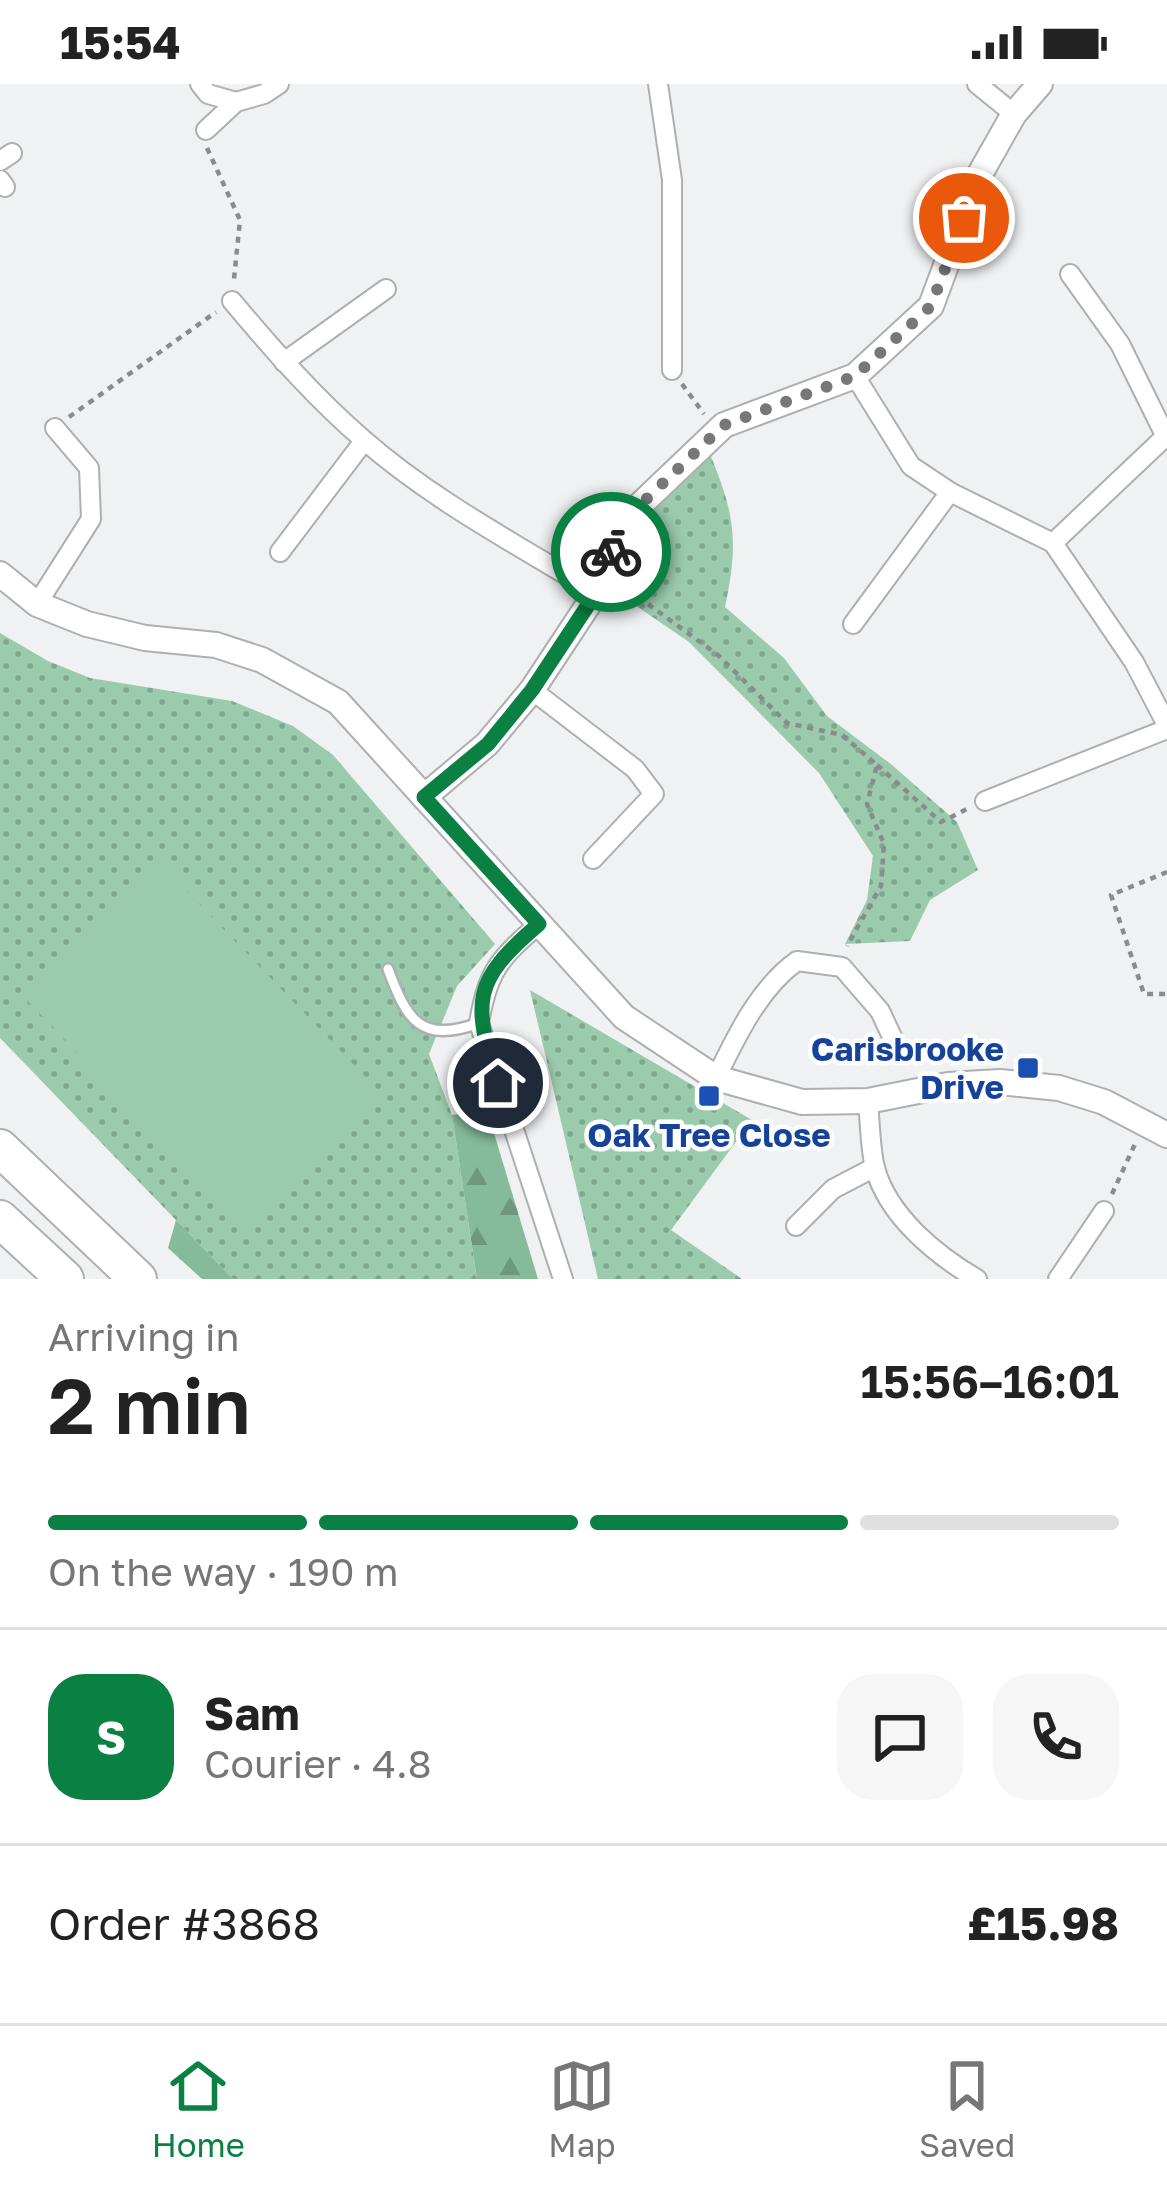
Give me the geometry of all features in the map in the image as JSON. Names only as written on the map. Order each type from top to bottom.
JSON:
[{"type":"highway","points":[[0,1148],[138,1279]]},
{"type":"highway","points":[[0,1219],[65,1279]]},
{"type":"street","points":[[200,84],[208,94],[236,102]]},
{"type":"street","points":[[206,130],[236,102],[279,84]]},
{"type":"street","points":[[658,84],[672,180],[672,370]]},
{"type":"street","points":[[977,84],[1014,114]]},
{"type":"street","points":[[424,797],[488,744],[532,690],[638,507],[716,431],[855,376],[931,306],[980,174],[1014,114],[1040,84]]},
{"type":"street","points":[[1053,543],[1166,435],[1120,344],[1070,274]]},
{"type":"street","points":[[284,362],[386,290]]},
{"type":"street","points":[[232,301],[284,362],[364,441],[425,488],[598,581]]},
{"type":"street","points":[[855,376],[911,466],[950,492],[1053,543],[1134,662],[1167,727],[985,801]]},
{"type":"street","points":[[37,604],[91,519],[89,468],[55,428]]},
{"type":"street","points":[[280,552],[364,441]]},
{"type":"street","points":[[854,624],[950,492]]},
{"type":"street","points":[[0,574],[37,604],[87,624],[145,638],[216,645],[262,660],[351,712],[624,1017],[716,1078],[802,1102],[868,1101],[947,1085],[1000,1082],[1059,1088],[1104,1102],[1156,1129]]},
{"type":"street","points":[[532,690],[634,769],[655,794],[593,860]]},
{"type":"street","points":[[539,924],[498,959],[485,985],[479,1023],[563,1279]]},
{"type":"street","points":[[716,1078],[740,1029],[782,972],[797,961],[842,968],[859,982],[895,1041]]},
{"type":"street","points":[[868,1101],[875,1168],[899,1214],[924,1240],[977,1279]]},
{"type":"street","points":[[796,1226],[832,1189],[875,1168]]},
{"type":"street","points":[[1058,1279],[1104,1211]]},
{"type":"lane","points":[[388,969],[402,1006],[419,1024],[437,1033],[479,1023]]},
{"type":"path","points":[[55,428],[232,301],[240,220],[206,148],[206,130]]},
{"type":"path","points":[[672,370],[716,431]]},
{"type":"path","points":[[598,581],[718,655],[787,723],[842,735],[941,822],[985,801]]},
{"type":"path","points":[[835,967],[881,886],[884,844],[867,804],[877,765]]},
{"type":"path","points":[[1167,872],[1111,895],[1144,994],[1167,994]]},
{"type":"path","points":[[1104,1211],[1156,1129]]},
{"type":"green space","points":[[709,452],[732,528],[725,607],[784,658],[827,716],[957,822],[978,870],[930,900],[910,941],[845,944],[867,900],[873,856],[819,773],[689,642],[610,588],[654,509]]},
{"type":"green space","points":[[0,633],[90,678],[232,701],[293,726],[333,755],[495,944],[457,986],[429,1054],[452,1115],[477,1279],[233,1279],[0,1038]]},
{"type":"green space","points":[[162,865],[384,1096],[245,1228],[24,997]]},
{"type":"green space","points":[[530,990],[752,1120],[671,1230],[742,1279],[598,1279]]},
{"type":"green space","points":[[487,1110],[538,1279],[477,1279],[452,1115]]},
{"type":"green space","points":[[176,1220],[233,1279],[202,1279],[168,1248]]},
{"type":"way so far","points":[[611,552],[638,507],[724,425],[855,376],[931,306],[964,218]]},
{"type":"place","name":"Carisbrooke Drive","points":[[1028,1068]]},
{"type":"place","name":"Oak Tree Close","points":[[709,1096]]},
{"type":"route","points":[[498,1083],[479,1023],[485,985],[498,959],[539,924],[424,797],[488,744],[532,690],[596,593],[600,570],[611,552]]}]
